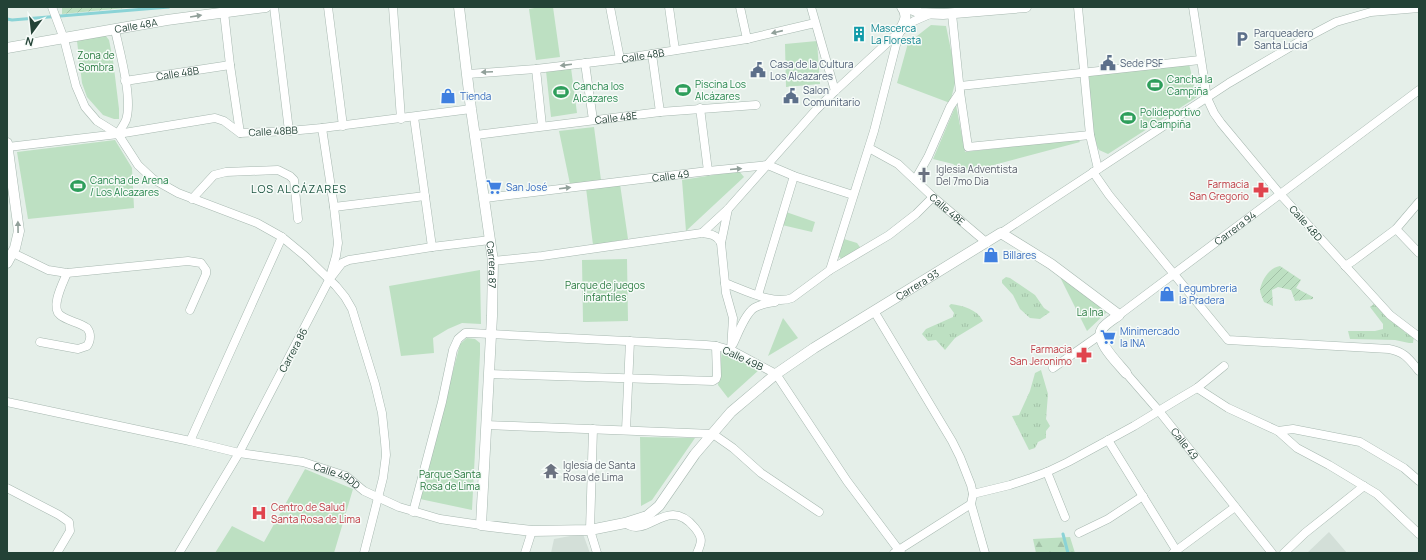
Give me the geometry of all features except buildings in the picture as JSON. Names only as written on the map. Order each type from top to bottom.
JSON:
[{"type":"street","points":[[52,7],[62,34],[76,86],[85,107],[97,121],[118,134],[138,165],[153,179],[167,188],[192,199],[251,220],[282,237],[300,250],[340,289],[352,308],[375,384],[382,413],[386,455],[379,499],[364,553]]},
{"type":"street","name":"Calle 48A","points":[[7,48],[62,34],[115,30],[224,12],[266,7]]},
{"type":"street","points":[[274,7],[288,131]]},
{"type":"street","points":[[328,7],[343,126]]},
{"type":"street","points":[[393,7],[400,119]]},
{"type":"street","name":"Carrera 87","points":[[459,7],[471,109],[485,198],[492,261],[491,334],[481,525]]},
{"type":"street","points":[[610,7],[620,59]]},
{"type":"street","points":[[669,7],[675,50]]},
{"type":"street","points":[[740,7],[747,39]]},
{"type":"street","points":[[811,7],[835,91]]},
{"type":"street","points":[[830,270],[869,148],[899,32],[905,19],[905,12],[902,7]]},
{"type":"street","points":[[906,7],[920,13],[931,14],[952,14],[1026,7]]},
{"type":"street","points":[[1078,7],[1090,135],[1095,171],[1114,201],[1228,340],[1389,349],[1398,351],[1411,361],[1419,371]]},
{"type":"street","name":"Calle 48D","points":[[1193,7],[1207,98],[1221,124],[1280,194],[1390,315],[1419,337]]},
{"type":"street","name":"Carrera 93","points":[[659,506],[695,454],[731,412],[776,374],[874,311],[987,243],[1207,98],[1302,40],[1336,22],[1371,12],[1419,8]]},
{"type":"street","points":[[224,12],[240,133]]},
{"type":"street","points":[[702,233],[728,209],[768,166],[815,111],[835,91],[899,32],[919,18],[931,14]]},
{"type":"street","points":[[952,14],[968,147],[1090,135]]},
{"type":"street","name":"Calle 48B","points":[[468,74],[536,69],[620,59],[747,39],[815,23]]},
{"type":"street","points":[[115,30],[128,104],[127,116],[118,134]]},
{"type":"street","points":[[652,54],[660,112]]},
{"type":"street","points":[[960,89],[1084,72],[1200,60]]},
{"type":"street","points":[[585,63],[593,120]]},
{"type":"street","name":"Calle 48B","points":[[125,81],[230,65]]},
{"type":"street","points":[[536,69],[542,126]]},
{"type":"street","points":[[915,180],[928,157],[950,107],[960,89]]},
{"type":"street","name":"Carrera 94","points":[[1053,368],[1100,335],[1102,329],[1107,324],[1419,90]]},
{"type":"street","name":"Calle 48E","points":[[476,135],[660,112],[756,104]]},
{"type":"street","points":[[700,108],[708,171]]},
{"type":"street","name":"Calle 48BB","points":[[7,145],[118,134],[215,118],[224,121],[240,133],[288,131],[343,126],[471,109]]},
{"type":"street","points":[[414,117],[432,247]]},
{"type":"street","name":"Carrera 86","points":[[179,553],[239,453],[330,280],[338,246],[334,207],[322,128]]},
{"type":"street","points":[[7,145],[18,221],[18,240],[14,253],[7,264]]},
{"type":"street","name":"Calle 48E","points":[[869,148],[894,162],[987,243]]},
{"type":"street","name":"Calle 49","points":[[485,198],[708,171],[768,166],[853,195]]},
{"type":"street","points":[[192,199],[214,175],[226,172],[278,170],[290,176],[294,180],[298,219]]},
{"type":"street","points":[[758,295],[794,176]]},
{"type":"street","points":[[334,207],[425,196]]},
{"type":"street","points":[[731,350],[748,314],[753,308],[779,301],[787,301],[792,298],[830,270],[889,235],[916,214],[933,197]]},
{"type":"street","points":[[1345,266],[1396,229],[1419,202]]},
{"type":"street","points":[[728,209],[721,243],[726,293],[733,318],[731,350]]},
{"type":"street","points":[[1396,229],[1419,253]]},
{"type":"street","points":[[492,261],[702,233],[714,235],[721,243]]},
{"type":"street","points":[[1001,233],[1051,264],[1119,315]]},
{"type":"street","points":[[190,441],[282,237]]},
{"type":"street","points":[[330,280],[345,261],[432,247],[490,240]]},
{"type":"street","points":[[14,253],[48,270],[67,273],[188,261],[201,263],[206,270],[206,274],[190,310]]},
{"type":"street","points":[[40,342],[78,349],[87,346],[90,340],[89,330],[61,316],[56,309],[57,299],[67,273]]},
{"type":"street","points":[[725,283],[779,301]]},
{"type":"street","points":[[874,311],[952,441],[967,474],[973,494],[971,504],[985,553]]},
{"type":"street","name":"Calle 49B","points":[[413,512],[442,402],[455,344],[465,333],[716,346],[731,350],[776,374],[847,481],[898,552]]},
{"type":"street","name":"Calle 49","points":[[1100,335],[1101,341],[1105,347],[1159,411],[1272,553]]},
{"type":"street","points":[[626,430],[630,341]]},
{"type":"street","points":[[489,374],[713,381],[717,376],[716,346]]},
{"type":"street","points":[[973,494],[1010,485],[1047,472],[1159,411],[1197,388],[1224,366]]},
{"type":"street","points":[[1197,388],[1228,408],[1278,431],[1297,448],[1378,494],[1419,534]]},
{"type":"street","name":"Calle 49DD","points":[[7,402],[239,453],[303,462],[346,476],[364,491],[379,499],[413,512],[440,519],[532,530],[590,530],[625,523],[647,516],[659,506]]},
{"type":"street","points":[[486,425],[713,434],[733,448],[761,473],[819,512]]},
{"type":"street","points":[[593,429],[590,530],[597,553]]},
{"type":"street","points":[[1278,431],[1293,429],[1360,442],[1404,468],[1419,481]]},
{"type":"street","points":[[1108,440],[1143,496],[1174,552],[1235,507]]},
{"type":"street","points":[[1047,472],[1066,517]]},
{"type":"street","points":[[1284,553],[1305,533],[1364,486]]},
{"type":"street","points":[[7,488],[59,515],[69,522],[70,531],[57,553]]},
{"type":"street","points":[[1079,533],[1108,519],[1143,496]]},
{"type":"street","points":[[898,552],[971,504]]},
{"type":"street","points":[[625,523],[632,527],[638,527],[670,515],[679,515],[688,520],[700,536],[701,544],[697,553]]},
{"type":"street","points":[[525,553],[532,530]]},
{"type":"shaded area","points":[[1329,532],[1347,553],[1307,553]]},
{"type":"shaded area","points":[[583,534],[590,553],[551,553],[554,539]]},
{"type":"green space","points":[[62,7],[136,7],[62,14]]},
{"type":"green space","points":[[553,7],[560,57],[536,60],[529,9]]},
{"type":"green space","points":[[931,25],[946,26],[952,55],[955,83],[950,103],[897,83],[908,43]]},
{"type":"green space","name":"Zona de Sombra","points":[[105,35],[109,40],[113,60],[119,119],[114,119],[103,115],[87,97],[82,83],[77,41]]},
{"type":"green space","points":[[817,41],[820,84],[786,87],[785,44]]},
{"type":"green space","name":"Polideportivo la Campiña","points":[[1189,64],[1197,97],[1108,154],[1099,150],[1093,138],[1089,76]]},
{"type":"green space","name":"Cancha los Alcazares","points":[[571,68],[577,113],[551,117],[546,71]]},
{"type":"green space","points":[[956,105],[965,152],[1078,139],[1080,142],[964,173],[953,164],[933,159]]},
{"type":"green space","points":[[594,127],[601,180],[570,184],[559,131]]},
{"type":"green space","name":"Cancha de Arena / Los Alcazares","points":[[115,140],[132,168],[134,208],[28,219],[17,152]]},
{"type":"green space","points":[[739,171],[744,177],[686,231],[682,180]]},
{"type":"green space","points":[[620,184],[628,239],[593,245],[586,188]]},
{"type":"green space","points":[[786,212],[815,222],[812,232],[782,225]]},
{"type":"green space","points":[[844,239],[857,243],[862,250],[843,260],[837,255]]},
{"type":"green space","name":"Parque de juegos infantiles","points":[[627,259],[628,321],[583,322],[582,260]]},
{"type":"green space","points":[[1280,266],[1301,280],[1296,288],[1313,297],[1313,299],[1295,301],[1291,290],[1278,287],[1272,290],[1273,306],[1264,302],[1260,290],[1262,282],[1269,272]]},
{"type":"green space","points":[[480,270],[481,324],[462,323],[433,338],[434,353],[401,356],[389,286]]},
{"type":"green space","points":[[1006,277],[1010,278],[1035,295],[1044,308],[1050,312],[1040,319],[1030,318],[1020,309],[1013,295],[1002,283],[1002,280]]},
{"type":"green space","name":"La Ina","points":[[1060,277],[1108,311],[1087,331]]},
{"type":"green space","points":[[951,304],[965,307],[973,311],[983,321],[955,338],[945,350],[936,340],[928,341],[922,334],[926,329],[953,317],[954,313],[949,306]]},
{"type":"green space","points":[[1374,304],[1405,332],[1414,336],[1413,343],[1395,340],[1350,339],[1348,331],[1375,331],[1383,329],[1383,324],[1370,307]]},
{"type":"green space","points":[[783,318],[798,338],[768,356]]},
{"type":"green space","name":"Parque Santa Rosa de Lima","points":[[467,338],[475,339],[480,343],[472,510],[420,499],[460,344]]},
{"type":"green space","points":[[722,350],[760,369],[728,398],[718,385]]},
{"type":"green space","points":[[1041,370],[1048,394],[1046,419],[1050,426],[1046,431],[1046,438],[1038,442],[1035,448],[1029,450],[1012,416],[1019,415],[1030,391],[1035,373]]},
{"type":"green space","points":[[640,437],[695,438],[652,500],[641,506]]},
{"type":"green space","points":[[305,469],[353,489],[334,553],[215,553],[232,526],[264,542]]},
{"type":"green space","points":[[1070,537],[1075,553],[1036,553],[1033,539]]},
{"type":"waterway","points":[[7,19],[12,20],[169,7]]},
{"type":"waterway","points":[[1063,534],[1068,553]]},
{"type":"place","name":"Mascerca La Floresta","points":[[859,34]]},
{"type":"place","name":"Parqueadero Santa Lucia","points":[[1242,39]]},
{"type":"place","name":"Sede PSF","points":[[1108,63]]},
{"type":"place","name":"Casa de la Cultura Los Alcazares","points":[[758,70]]},
{"type":"place","name":"Cancha la Campiña","points":[[1155,85]]},
{"type":"place","name":"Piscina Los Alcázares","points":[[683,90]]},
{"type":"place","name":"Cancha los Alcazares","points":[[561,92]]},
{"type":"place","name":"Tienda","points":[[448,96]]},
{"type":"place","name":"Salon Comunitario","points":[[791,96]]},
{"type":"place","name":"Polideportivo la Campiña","points":[[1128,118]]},
{"type":"place","name":"Iglesia Adventista Del 7mo Dia","points":[[924,175]]},
{"type":"place","name":"Cancha de Arena / Los Alcazares","points":[[78,186]]},
{"type":"place","name":"San José","points":[[494,187]]},
{"type":"place","name":"Farmacia San Gregorio","points":[[1261,190]]},
{"type":"place","name":"Billares","points":[[991,255]]},
{"type":"place","name":"Legumbreria la Pradera","points":[[1167,294]]},
{"type":"place","name":"Minimercado la INA","points":[[1108,337]]},
{"type":"place","name":"Farmacia San Jeronimo","points":[[1084,355]]},
{"type":"place","name":"Iglesia de Santa Rosa de Lima","points":[[551,471]]},
{"type":"place","name":"Centro de Salud Santa Rosa de Lima","points":[[259,513]]},
{"type":"district","name":"LOS ALCÁZARES","points":[[299,189]]}]
